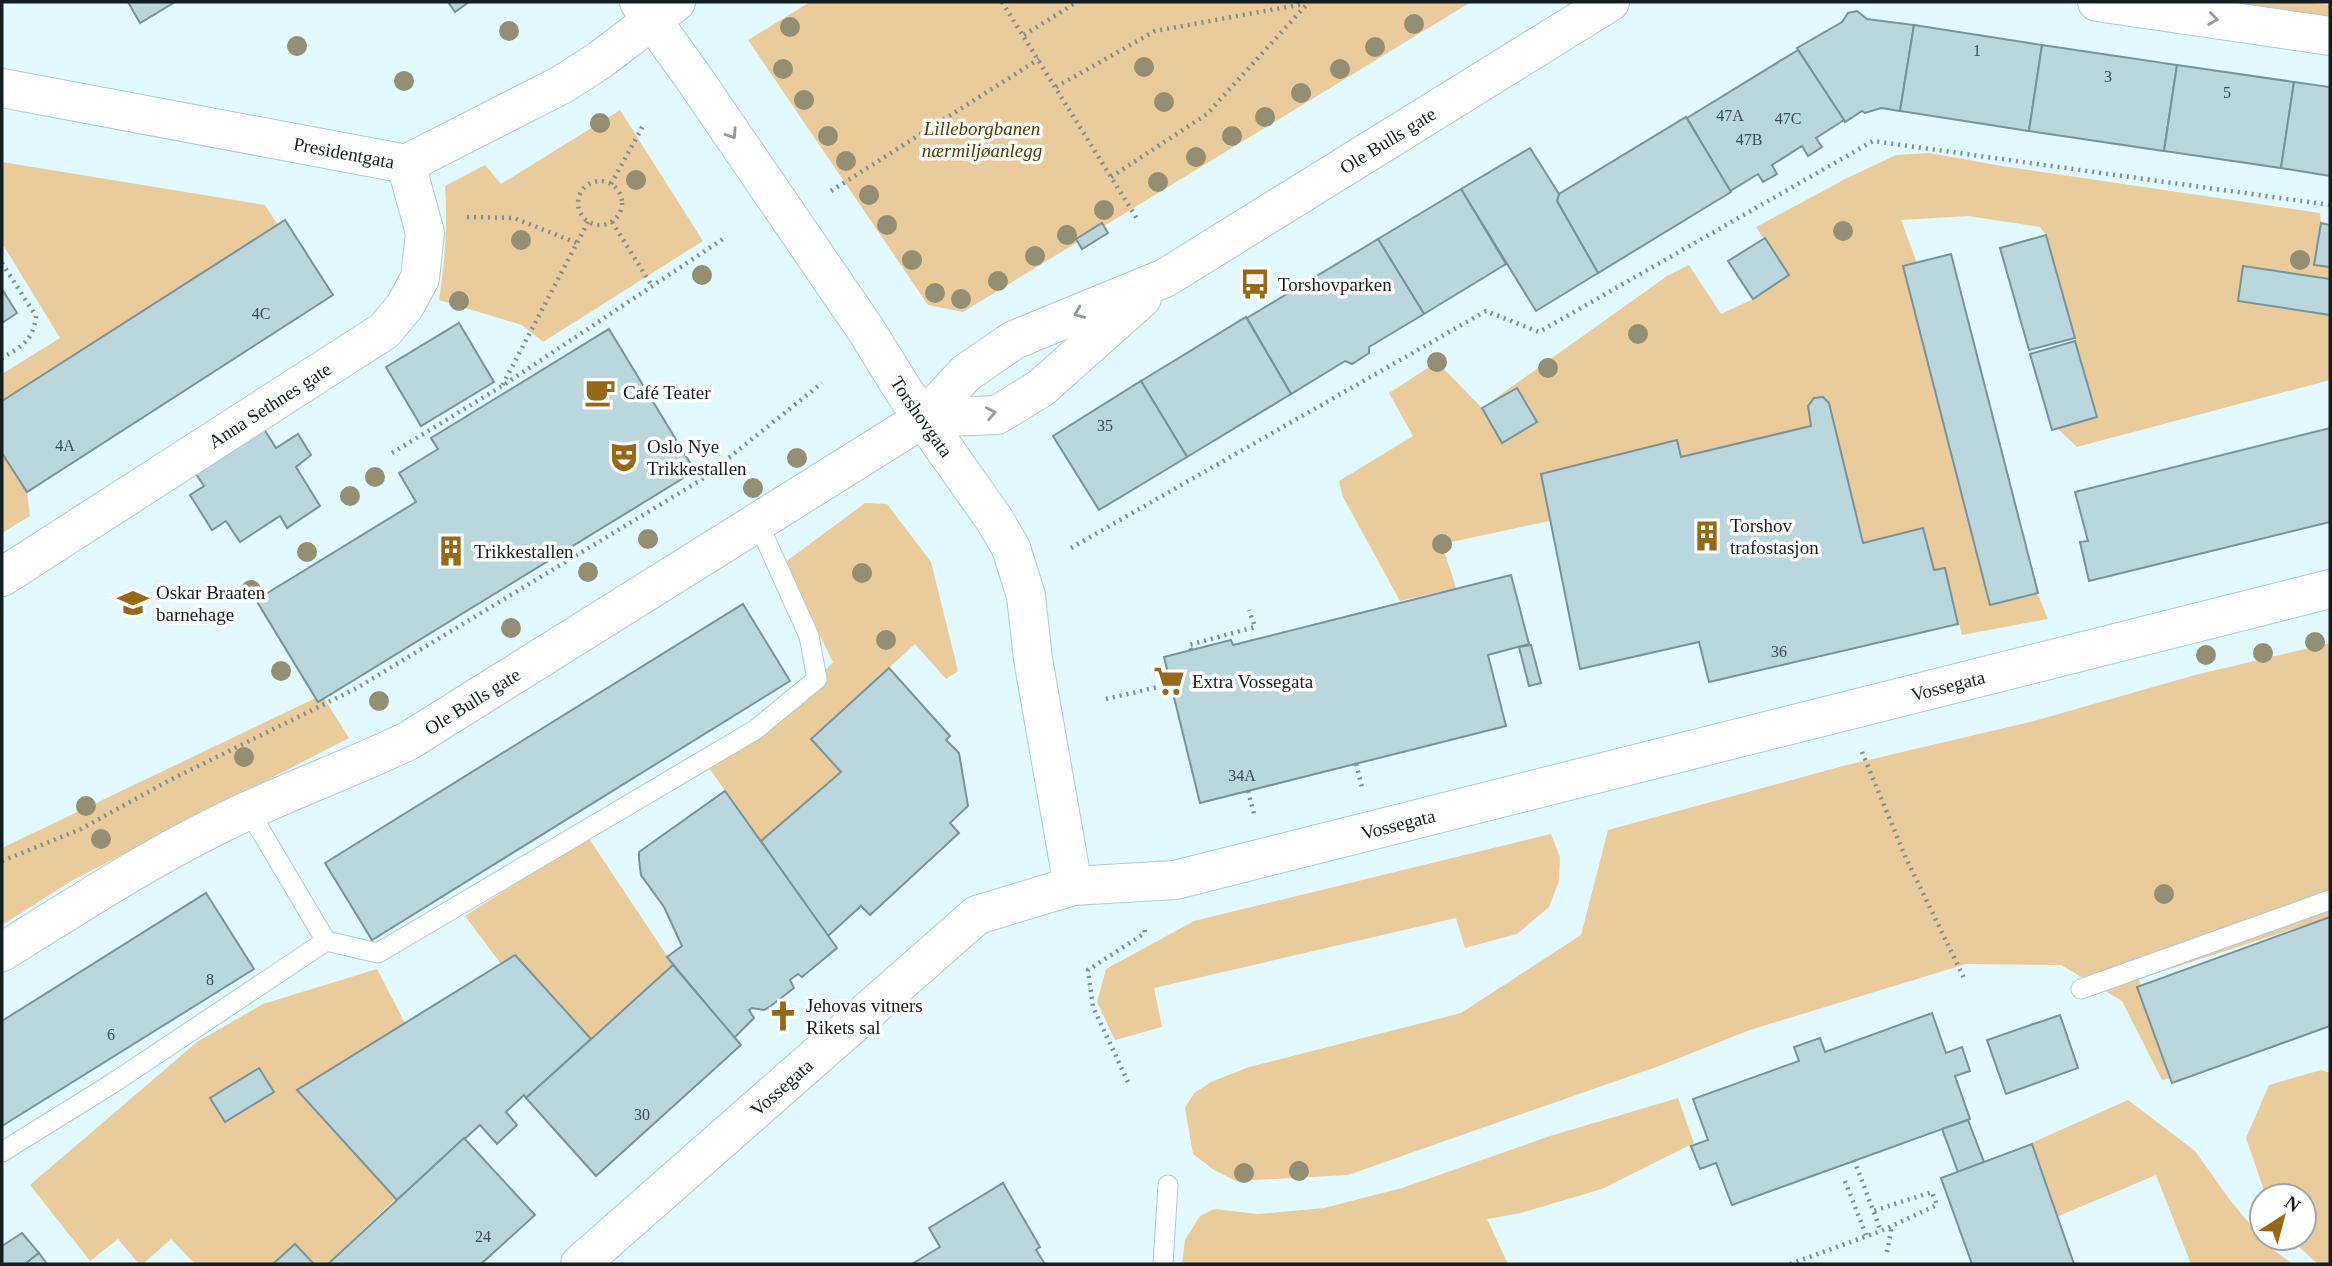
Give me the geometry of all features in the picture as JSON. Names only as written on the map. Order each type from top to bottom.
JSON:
[{"type":"street","name":"Ole Bulls gate","points":[[2,952],[183,843],[408,741],[924,418],[966,373],[1014,340],[1165,278],[1610,2]]},
{"type":"street","points":[[2097,2],[2330,36]]},
{"type":"street","name":"Torshovgata","points":[[656,8],[693,77],[994,519],[1011,548],[1026,596],[1033,659],[1073,886]]},
{"type":"street","name":"Presidentgata","points":[[2,88],[406,164],[563,84],[656,8]]},
{"type":"street","name":"Anna Sethnes gate","points":[[2,577],[384,331],[405,306],[420,278],[425,233],[406,164]]},
{"type":"street","name":"Ole Bulls gate","points":[[924,418],[997,415],[1013,406],[1041,388],[1165,278]]},
{"type":"street","name":"Vossegata","points":[[580,1264],[977,915],[1073,886],[1175,880],[2330,589]]},
{"type":"lane","points":[[249,811],[326,941],[378,953],[755,730],[817,679],[809,636],[758,523]]},
{"type":"lane","points":[[2081,989],[2330,900]]},
{"type":"lane","points":[[2,1152],[113,1083],[326,941]]},
{"type":"lane","points":[[1163,1264],[1168,1185]]},
{"type":"path","points":[[1002,2],[1139,222]]},
{"type":"path","points":[[1024,35],[1077,2]]},
{"type":"path","points":[[1056,87],[1155,31],[1307,3]]},
{"type":"path","points":[[1111,177],[1206,114],[1307,3]]},
{"type":"path","points":[[831,191],[1039,60]]},
{"type":"path","points":[[611,184],[644,124]]},
{"type":"path","points":[[1071,548],[1486,311],[1539,331],[1873,141],[2330,205]]},
{"type":"path","points":[[596,181],[617,188],[623,201],[619,215],[612,222],[602,226],[588,222],[583,217],[578,203],[583,188],[596,181]]},
{"type":"path","points":[[420,216],[514,218],[577,243]]},
{"type":"path","points":[[502,386],[588,222]]},
{"type":"path","points":[[612,222],[652,286]]},
{"type":"path","points":[[391,453],[502,386],[723,239]]},
{"type":"path","points":[[2,263],[36,316],[34,331],[23,345],[2,358]]},
{"type":"path","points":[[2,861],[81,829],[168,780],[357,688],[701,480],[822,383]]},
{"type":"path","points":[[1191,650],[1189,645],[1255,627],[1249,611]]},
{"type":"path","points":[[1106,699],[1171,684]]},
{"type":"path","points":[[1860,746],[1905,856],[1964,978]]},
{"type":"path","points":[[1356,764],[1364,795]]},
{"type":"path","points":[[1248,791],[1257,821]]},
{"type":"path","points":[[1128,1082],[1093,1007],[1088,970],[1145,933],[1143,923]]},
{"type":"path","points":[[1854,1160],[1881,1231]]},
{"type":"path","points":[[1845,1181],[1866,1236]]},
{"type":"path","points":[[1790,1264],[1881,1231],[1937,1205],[1931,1192],[1873,1211]]},
{"type":"path","points":[[1887,1252],[1890,1226]]},
{"type":"green space","name":"Lilleborgbanen nærmiljøanlegg","points":[[810,2],[1471,2],[963,312],[928,305],[748,40]]},
{"type":"green space","points":[[2197,2],[2308,2],[2330,5],[2330,21]]},
{"type":"green space","points":[[620,110],[703,241],[543,342],[522,325],[439,300],[445,243],[445,186],[485,165],[501,184]]},
{"type":"green space","points":[[1929,153],[2320,213],[2315,265],[2330,267],[2330,380],[2077,447],[2057,428],[2097,417],[2046,235],[2040,227],[1968,216],[1901,220],[1917,263],[1903,266],[2048,619],[1962,635],[1945,569],[1934,570],[1923,528],[1863,543],[1827,402],[1823,397],[1814,398],[1808,406],[1811,426],[1681,457],[1676,440],[1541,474],[1550,521],[1442,544],[1456,588],[1400,601],[1343,497],[1339,481],[1413,436],[1389,393],[1437,362],[1482,408],[1667,276],[1689,265],[1721,314],[1753,299],[1789,275],[1756,227],[1896,155]]},
{"type":"green space","points":[[2,162],[265,205],[278,225],[2,401],[2,374],[60,338],[2,243]]},
{"type":"green space","points":[[2,453],[27,492],[30,516],[2,533]]},
{"type":"green space","points":[[865,503],[887,504],[931,562],[958,671],[946,679],[915,644],[811,739],[841,772],[761,841],[704,761],[817,679],[833,662],[784,563]]},
{"type":"green space","points":[[2330,643],[2330,917],[2139,979],[2171,1078],[2162,1080],[2122,1001],[2061,965],[1966,964],[1750,1030],[1659,1066],[1348,1175],[1236,1181],[1214,1170],[1193,1154],[1185,1108],[1194,1093],[1211,1082],[1249,1067],[1461,1013],[1581,935],[1608,830],[1843,766],[2034,721],[2195,675]]},
{"type":"green space","points":[[322,695],[349,738],[73,880],[2,925],[2,848]]},
{"type":"green space","points":[[1551,834],[1560,857],[1559,881],[1549,907],[1517,934],[1465,948],[1456,918],[1154,988],[1162,1027],[1115,1040],[1097,1002],[1106,969],[1194,921]]},
{"type":"green space","points":[[588,837],[673,965],[591,1038],[515,959],[501,964],[465,916]]},
{"type":"green space","points":[[377,969],[405,1023],[297,1090],[395,1199],[327,1264],[314,1264],[295,1244],[273,1264],[195,1264],[171,1239],[143,1264],[139,1264],[118,1239],[90,1261],[30,1185],[197,1042],[263,1004]]},
{"type":"green space","points":[[2321,1070],[2330,1073],[2330,1264],[2318,1264],[2305,1252],[2318,1252],[2318,1182],[2261,1182],[2246,1138],[2269,1085]]},
{"type":"green space","points":[[1678,1098],[1694,1143],[1602,1189],[1521,1213],[1487,1219],[1508,1264],[1182,1264],[1185,1240],[1200,1216],[1214,1209],[1258,1214],[1324,1208],[1402,1188],[1550,1136]]},
{"type":"green space","points":[[2128,1100],[2195,1151],[2248,1222],[2248,1252],[2276,1252],[2293,1264],[2191,1264],[2156,1175],[2054,1218],[2027,1145]]},
{"type":"building","points":[[128,2],[175,2],[140,23]]},
{"type":"building","points":[[448,2],[469,2],[455,12]]},
{"type":"building","points":[[1857,11],[1867,19],[1914,25],[1900,111],[1881,108],[1865,113],[1862,111],[1845,122],[1797,48],[1842,22],[1848,13]]},
{"type":"building","points":[[1914,25],[2042,45],[2029,131],[1900,111]]},
{"type":"building","points":[[2042,45],[2177,65],[2164,151],[2029,131]]},
{"type":"building","points":[[1798,50],[1844,120],[1816,138],[1822,147],[1808,156],[1802,146],[1772,165],[1777,174],[1763,182],[1758,174],[1730,191],[1687,118]]},
{"type":"building","points":[[2177,65],[2294,82],[2281,168],[2164,151]]},
{"type":"building","points":[[2294,82],[2330,87],[2330,176],[2281,168]]},
{"type":"building","points":[[1686,117],[1731,192],[1598,273],[1557,201],[1559,194]]},
{"type":"building","points":[[1530,148],[1559,194],[1557,201],[1598,273],[1536,311],[1461,189]]},
{"type":"building","points":[[1461,189],[1506,264],[1424,314],[1378,239]]},
{"type":"building","points":[[285,220],[333,295],[27,492],[2,453],[2,401]]},
{"type":"building","points":[[1102,223],[1108,233],[1082,249],[1076,239]]},
{"type":"building","points":[[2321,223],[2330,225],[2330,267],[2314,265]]},
{"type":"building","points":[[2046,235],[2075,338],[2029,350],[2000,248]]},
{"type":"building","points":[[1765,238],[1789,275],[1753,299],[1728,261]]},
{"type":"building","points":[[1378,239],[1424,314],[1369,347],[1369,353],[1352,364],[1345,361],[1291,394],[1247,318]]},
{"type":"building","points":[[1951,254],[2038,593],[1990,605],[1903,266]]},
{"type":"building","points":[[2243,266],[2330,279],[2330,315],[2238,301]]},
{"type":"building","points":[[2,289],[17,313],[2,323]]},
{"type":"building","points":[[1246,317],[1291,394],[1187,457],[1141,381]]},
{"type":"building","points":[[459,323],[494,382],[421,426],[386,367]]},
{"type":"building","name":"Trikkestallen","points":[[609,329],[695,471],[318,702],[256,600],[416,502],[399,473],[438,449],[431,438]]},
{"type":"building","points":[[2075,341],[2097,417],[2052,430],[2030,354]]},
{"type":"building","points":[[1141,381],[1187,457],[1099,510],[1053,436]]},
{"type":"building","points":[[1517,388],[1537,422],[1502,443],[1482,408]]},
{"type":"building","name":"Torshov trafostasjon","points":[[1823,397],[1829,403],[1863,543],[1923,528],[1934,570],[1945,568],[1958,624],[1709,682],[1699,642],[1580,669],[1541,474],[1677,440],[1681,457],[1811,426],[1808,406],[1814,398]]},
{"type":"building","points":[[259,421],[276,448],[298,434],[311,455],[296,467],[320,506],[287,528],[280,516],[240,542],[226,521],[212,530],[190,495],[204,486],[190,465]]},
{"type":"building","points":[[2330,428],[2330,522],[2089,581],[2080,542],[2088,541],[2075,492]]},
{"type":"building","points":[[1511,575],[1529,644],[1488,655],[1506,726],[1200,803],[1164,657],[1231,640],[1233,645]]},
{"type":"building","points":[[743,604],[790,681],[372,940],[325,863]]},
{"type":"building","points":[[1531,645],[1541,683],[1529,686],[1519,647]]},
{"type":"building","points":[[889,668],[950,736],[946,740],[959,753],[968,806],[950,823],[959,833],[870,915],[861,906],[828,936],[761,841],[841,772],[811,739]]},
{"type":"building","points":[[725,791],[837,948],[802,977],[798,974],[790,980],[794,988],[768,1008],[749,1010],[754,1018],[734,1038],[667,957],[682,946],[664,907],[641,875],[639,860],[639,852]]},
{"type":"building","points":[[206,893],[254,969],[2,1126],[2,1021]]},
{"type":"building","points":[[2330,917],[2330,1026],[2172,1083],[2137,987]]},
{"type":"building","points":[[515,955],[591,1039],[526,1098],[524,1095],[506,1112],[517,1125],[497,1144],[480,1125],[397,1200],[297,1090]]},
{"type":"building","points":[[673,965],[741,1045],[596,1176],[526,1098]]},
{"type":"building","points":[[1932,1013],[1946,1053],[1962,1047],[1970,1071],[1955,1076],[1970,1119],[1732,1205],[1716,1163],[1700,1169],[1691,1146],[1708,1140],[1693,1099],[1799,1061],[1794,1047],[1820,1038],[1825,1052]]},
{"type":"building","points":[[2060,1015],[2078,1068],[2006,1094],[1987,1040]]},
{"type":"building","points":[[259,1068],[274,1092],[225,1122],[210,1098]]},
{"type":"building","points":[[1968,1120],[1984,1162],[1958,1172],[1942,1129]]},
{"type":"building","points":[[464,1138],[535,1215],[481,1264],[328,1264]]},
{"type":"building","points":[[2032,1144],[2074,1264],[1972,1264],[1941,1178]]},
{"type":"building","points":[[1003,1183],[1040,1247],[1036,1250],[1045,1264],[912,1264],[940,1247],[929,1228]]},
{"type":"building","points":[[22,1233],[39,1253],[25,1264],[2,1264],[2,1246]]},
{"type":"building","points":[[295,1244],[314,1264],[273,1264]]},
{"type":"building","points":[[39,1253],[47,1264],[25,1264]]},
{"type":"place","name":"Torshovparken","points":[[1255,284]]},
{"type":"place","name":"Café Teater","points":[[600,392]]},
{"type":"place","name":"Oslo Nye Trikkestallen","points":[[624,457]]},
{"type":"place","name":"Torshov trafostasjon","points":[[1707,536]]},
{"type":"place","name":"Trikkestallen","points":[[451,551]]},
{"type":"place","name":"Oskar Braaten barnehage","points":[[133,603]]},
{"type":"place","name":"Extra Vossegata","points":[[1169,681]]},
{"type":"place","name":"Jehovas vitners Rikets sal","points":[[783,1016]]}]
